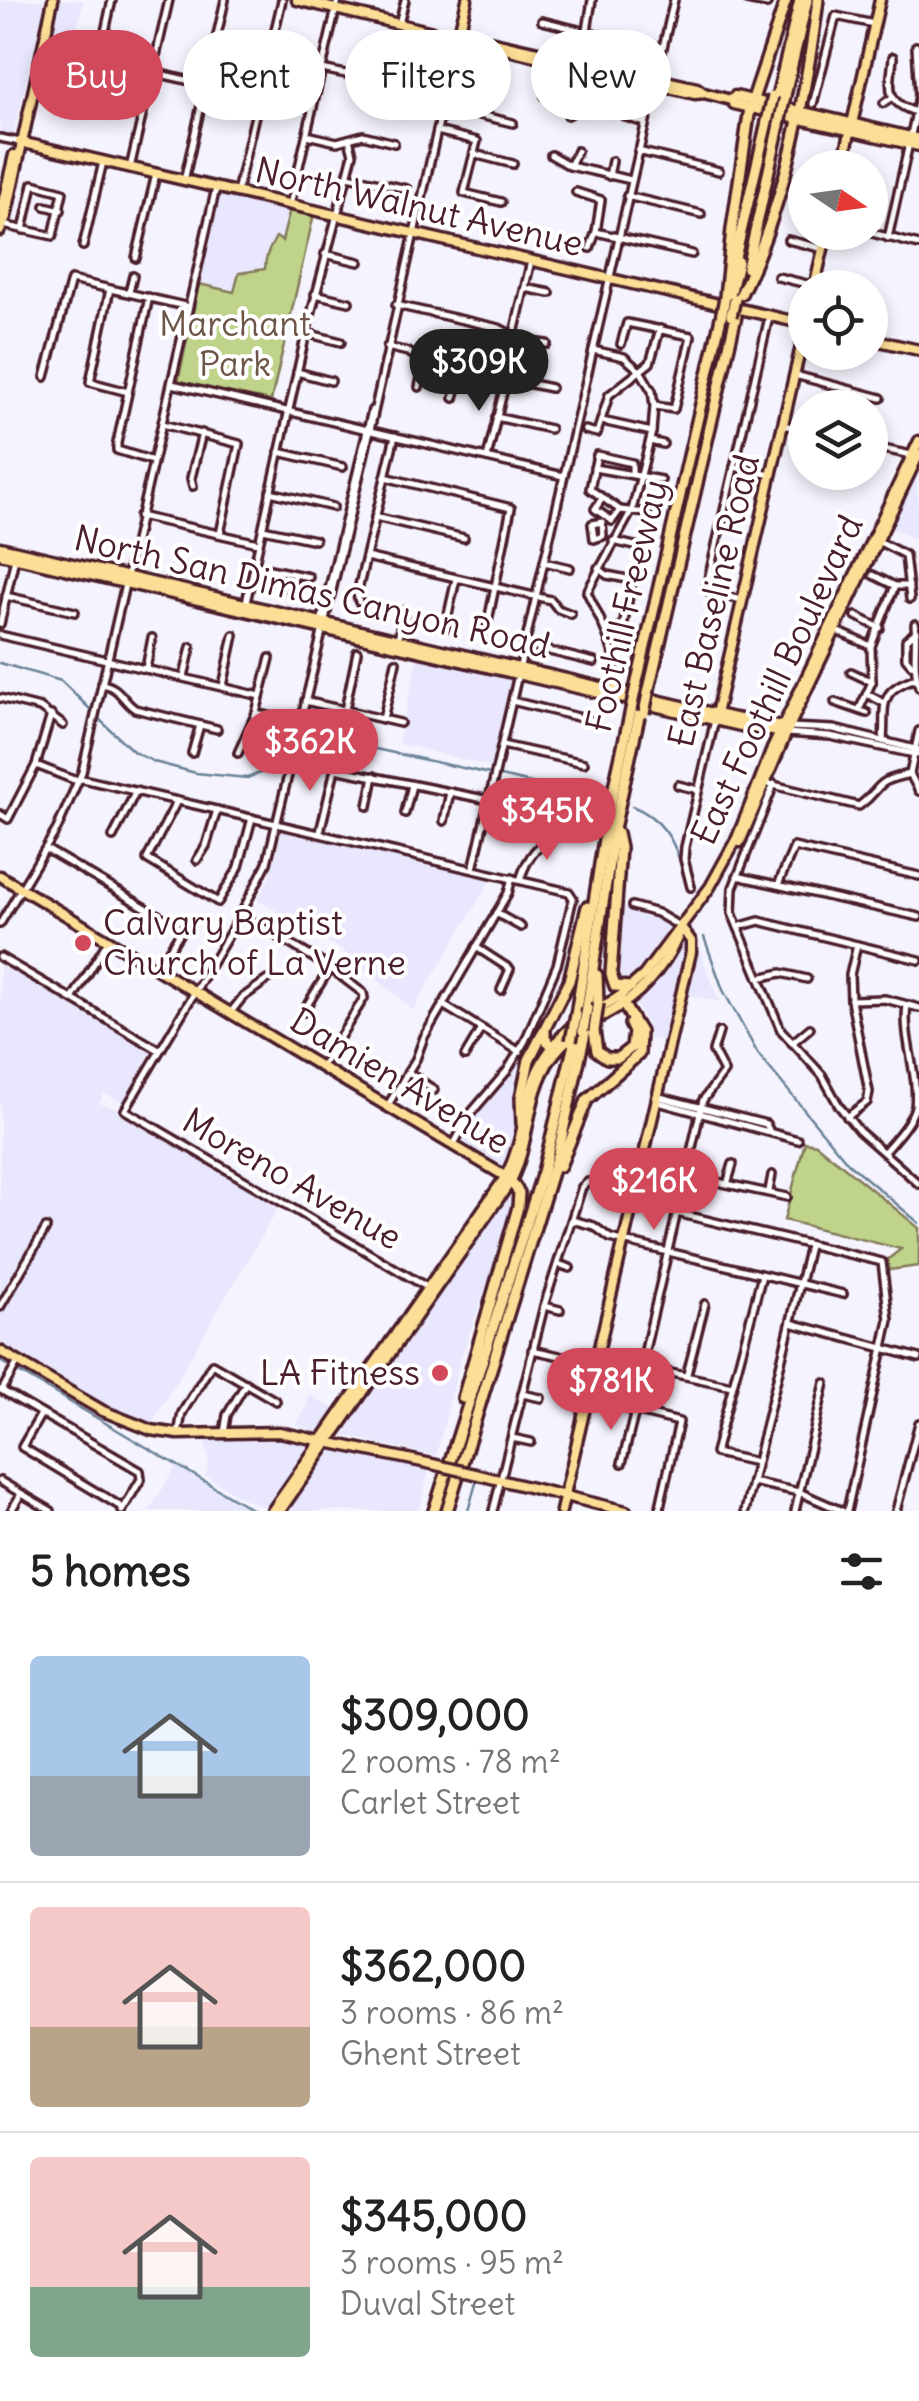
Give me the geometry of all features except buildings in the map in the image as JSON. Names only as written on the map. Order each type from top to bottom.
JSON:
[{"type":"highway","points":[[734,298],[732,229],[752,104],[786,0]]},
{"type":"highway","name":"Foothill Freeway","points":[[778,98],[789,78],[786,70],[801,0]]},
{"type":"highway","name":"Foothill Freeway","points":[[734,298],[801,0]]},
{"type":"highway","points":[[734,298],[772,212],[800,115],[818,0]]},
{"type":"highway","name":"Foothill Freeway","points":[[642,688],[646,642],[688,466],[742,264],[750,257],[772,123]]},
{"type":"highway","name":"Foothill Freeway","points":[[447,1511],[546,1196],[576,1082],[598,876],[729,315]]},
{"type":"highway","name":"Foothill Freeway","points":[[432,1511],[459,1414],[582,1033],[597,973],[618,833],[620,787],[637,711]]},
{"type":"highway","points":[[586,1009],[620,787]]},
{"type":"highway","points":[[618,833],[611,974],[615,986],[631,987]]},
{"type":"highway","points":[[522,1124],[526,1070],[533,1048],[569,981],[598,876]]},
{"type":"highway","points":[[582,1033],[600,1055],[618,1058],[630,1051],[634,1032],[619,1002]]},
{"type":"highway","points":[[546,1196],[582,1107],[598,1088],[639,1054],[640,1032],[619,1002]]},
{"type":"highway","points":[[548,1024],[545,1039],[554,1048]]},
{"type":"highway","points":[[461,1464],[459,1458],[470,1420],[562,1124],[582,1033]]},
{"type":"highway","points":[[432,1511],[538,1186],[582,1033]]},
{"type":"highway","points":[[459,1414],[518,1207],[519,1193],[508,1178]]},
{"type":"main road","points":[[46,30],[53,0]]},
{"type":"main road","points":[[296,0],[337,4],[426,30]]},
{"type":"main road","points":[[460,30],[467,0]]},
{"type":"main road","points":[[846,150],[880,0]]},
{"type":"main road","points":[[671,87],[915,142]]},
{"type":"main road","points":[[0,223],[6,216],[30,98]]},
{"type":"main road","name":"North Walnut Avenue","points":[[20,142],[788,321]]},
{"type":"main road","points":[[888,343],[919,350]]},
{"type":"main road","name":"East Baseline Road","points":[[716,717],[795,370]]},
{"type":"main road","name":"East Foothill Boulevard","points":[[749,825],[784,730],[916,455],[919,441]]},
{"type":"main road","name":"North San Dimas Canyon Road","points":[[0,551],[784,730]]},
{"type":"main road","name":"East Foothill Boulevard","points":[[681,928],[749,825],[769,784],[784,730]]},
{"type":"main road","name":"Damien Avenue","points":[[0,876],[508,1178]]},
{"type":"main road","points":[[619,1002],[681,928]]},
{"type":"main road","points":[[508,1178],[530,1086],[554,1048],[572,1025],[646,984],[681,928]]},
{"type":"main road","points":[[561,1511],[691,952],[691,941],[681,928]]},
{"type":"main road","points":[[671,949],[682,946],[691,952]]},
{"type":"main road","points":[[272,1511],[508,1178],[524,1149],[536,1088],[554,1048]]},
{"type":"main road","points":[[0,1351],[15,1367],[118,1419],[150,1430],[178,1434],[270,1431],[325,1440],[626,1511]]},
{"type":"main road","points":[[280,1511],[325,1440]]},
{"type":"street","points":[[105,30],[112,0]]},
{"type":"street","points":[[162,30],[169,0]]},
{"type":"street","points":[[218,30],[225,0]]},
{"type":"street","points":[[275,30],[282,0]]},
{"type":"street","points":[[399,24],[405,0]]},
{"type":"street","points":[[588,30],[592,0]]},
{"type":"street","points":[[667,30],[674,0]]},
{"type":"street","points":[[747,0],[767,4]]},
{"type":"street","points":[[325,56],[337,4]]},
{"type":"street","points":[[813,104],[836,16],[874,24]]},
{"type":"street","points":[[542,22],[579,30]]},
{"type":"street","points":[[916,46],[919,83],[915,142],[888,238],[919,245]]},
{"type":"street","points":[[893,57],[889,80],[893,98],[900,106],[918,112]]},
{"type":"street","points":[[884,103],[893,98]]},
{"type":"street","points":[[130,168],[141,120]]},
{"type":"street","points":[[184,180],[198,120]]},
{"type":"street","points":[[237,193],[254,120]]},
{"type":"street","points":[[290,205],[310,120]]},
{"type":"street","points":[[0,957],[159,1050],[263,874],[439,120]]},
{"type":"street","points":[[501,120],[514,123]]},
{"type":"street","points":[[620,125],[624,120]]},
{"type":"street","points":[[636,120],[645,123]]},
{"type":"street","points":[[473,869],[646,120]]},
{"type":"street","points":[[436,131],[477,140],[464,194],[501,202]]},
{"type":"street","points":[[307,135],[337,142],[363,135],[394,144]]},
{"type":"street","points":[[0,138],[20,142]]},
{"type":"street","points":[[245,608],[315,294],[353,154],[349,139]]},
{"type":"street","points":[[638,151],[718,171]]},
{"type":"street","points":[[570,166],[577,152]]},
{"type":"street","points":[[474,154],[513,164]]},
{"type":"street","points":[[551,155],[570,166],[631,180]]},
{"type":"street","points":[[609,176],[612,161]]},
{"type":"street","points":[[83,246],[103,162]]},
{"type":"street","points":[[136,258],[156,174]]},
{"type":"street","points":[[348,176],[408,189]]},
{"type":"street","points":[[0,223],[22,230],[53,236],[63,192],[33,184],[22,230]]},
{"type":"street","points":[[0,924],[46,848],[78,780],[216,188]]},
{"type":"street","points":[[576,192],[601,200],[590,248]]},
{"type":"street","points":[[627,196],[700,214]]},
{"type":"street","points":[[44,206],[61,210]]},
{"type":"street","points":[[596,232],[692,254]]},
{"type":"street","points":[[325,254],[360,262]]},
{"type":"street","points":[[512,338],[532,262]]},
{"type":"street","points":[[129,293],[133,276]]},
{"type":"street","points":[[778,278],[788,280]]},
{"type":"street","points":[[45,377],[71,280],[190,306]]},
{"type":"street","points":[[110,288],[90,382],[128,392]]},
{"type":"street","points":[[525,288],[550,294]]},
{"type":"street","points":[[315,294],[349,302]]},
{"type":"street","points":[[149,297],[117,450],[153,461]]},
{"type":"street","points":[[396,305],[498,328],[512,338],[547,344]]},
{"type":"street","points":[[742,600],[707,590],[770,316]]},
{"type":"street","points":[[621,344],[627,323],[691,336],[674,409],[654,406]]},
{"type":"street","points":[[584,430],[596,433],[610,395],[650,363],[660,329]]},
{"type":"street","points":[[306,333],[341,342]]},
{"type":"street","points":[[386,347],[461,371],[551,388]]},
{"type":"street","points":[[593,350],[624,357],[642,372],[652,391],[654,406],[652,432],[632,510],[586,592],[606,629],[617,676],[614,693]]},
{"type":"street","points":[[419,388],[425,362]]},
{"type":"street","points":[[454,398],[461,371]]},
{"type":"street","points":[[297,372],[331,380]]},
{"type":"street","points":[[794,375],[851,390]]},
{"type":"street","points":[[486,458],[506,380]]},
{"type":"street","points":[[172,384],[564,476]]},
{"type":"street","points":[[496,417],[550,429]]},
{"type":"street","points":[[602,421],[652,432]]},
{"type":"street","points":[[162,424],[239,444],[220,534]]},
{"type":"street","points":[[783,426],[788,427]]},
{"type":"street","points":[[193,486],[191,478],[202,433]]},
{"type":"street","points":[[359,602],[357,594],[394,436]]},
{"type":"street","points":[[650,441],[663,444]]},
{"type":"street","points":[[888,450],[916,455]]},
{"type":"street","points":[[279,452],[342,467]]},
{"type":"street","points":[[632,474],[632,463],[597,456],[590,489],[620,510],[647,512]]},
{"type":"street","points":[[734,467],[772,475]]},
{"type":"street","points":[[594,468],[661,480]]},
{"type":"street","points":[[385,477],[511,508],[485,636]]},
{"type":"street","points":[[270,492],[333,507]]},
{"type":"street","points":[[602,500],[595,510],[602,518],[612,521],[620,510]]},
{"type":"street","points":[[140,516],[259,543]]},
{"type":"street","points":[[375,517],[464,538]]},
{"type":"street","points":[[263,528],[316,540]]},
{"type":"street","points":[[613,540],[638,548]]},
{"type":"street","points":[[876,540],[905,555],[910,599]]},
{"type":"street","points":[[0,624],[16,554]]},
{"type":"street","points":[[366,557],[551,600],[558,609],[572,614]]},
{"type":"street","points":[[544,562],[570,568]]},
{"type":"street","points":[[254,566],[309,577]]},
{"type":"street","points":[[598,568],[632,580],[624,628],[606,629]]},
{"type":"street","points":[[873,575],[895,586],[910,586]]},
{"type":"street","points":[[291,594],[294,576]]},
{"type":"street","points":[[445,628],[456,579]]},
{"type":"street","points":[[858,710],[872,682],[871,646],[895,586]]},
{"type":"street","points":[[6,596],[75,612]]},
{"type":"street","points":[[397,643],[404,612]]},
{"type":"street","points":[[856,616],[880,628]]},
{"type":"street","points":[[912,666],[918,649],[916,628],[906,640],[906,658],[919,686]]},
{"type":"street","points":[[833,630],[871,646]]},
{"type":"street","points":[[222,686],[234,635]]},
{"type":"street","points":[[0,636],[260,696]]},
{"type":"street","points":[[146,668],[152,638]]},
{"type":"street","points":[[524,645],[594,662]]},
{"type":"street","points":[[184,677],[191,647]]},
{"type":"street","points":[[344,710],[357,652]]},
{"type":"street","points":[[238,753],[256,713],[270,658]]},
{"type":"street","points":[[383,719],[396,662]]},
{"type":"street","points":[[851,672],[872,682]]},
{"type":"street","points":[[883,741],[884,702],[897,684],[916,678]]},
{"type":"street","points":[[102,684],[118,689],[135,709],[217,729]]},
{"type":"street","points":[[866,694],[884,702]]},
{"type":"street","points":[[0,698],[40,708],[63,725]]},
{"type":"street","points":[[305,701],[400,723]]},
{"type":"street","points":[[512,702],[594,721]]},
{"type":"street","points":[[836,702],[867,713]]},
{"type":"street","points":[[256,713],[300,722]]},
{"type":"street","points":[[0,814],[8,819],[36,765],[51,715]]},
{"type":"street","name":"East Baseline Road","points":[[691,886],[684,853],[716,717]]},
{"type":"street","points":[[192,754],[200,724]]},
{"type":"street","points":[[784,730],[834,728],[917,752]]},
{"type":"street","points":[[784,730],[917,752]]},
{"type":"street","points":[[919,731],[910,774],[919,792]]},
{"type":"street","points":[[502,746],[584,764]]},
{"type":"street","points":[[36,765],[78,780],[572,894],[557,965],[520,1052],[471,1113],[454,1144]]},
{"type":"street","points":[[320,833],[335,769],[489,800]]},
{"type":"street","points":[[769,784],[859,806],[888,778],[910,774]]},
{"type":"street","points":[[368,806],[374,776]]},
{"type":"street","points":[[405,814],[412,784]]},
{"type":"street","points":[[678,786],[698,790]]},
{"type":"street","points":[[114,838],[136,792]]},
{"type":"street","points":[[444,822],[450,792]]},
{"type":"street","points":[[176,801],[147,859],[218,902],[239,867],[252,818]]},
{"type":"street","points":[[198,860],[217,810]]},
{"type":"street","points":[[749,825],[731,904],[775,1019],[792,1044],[822,1075],[846,1117],[919,1183]]},
{"type":"street","points":[[388,1105],[524,866],[547,838],[562,833]]},
{"type":"street","points":[[778,885],[794,846],[919,876]]},
{"type":"street","points":[[46,848],[163,918]]},
{"type":"street","points":[[737,876],[919,917]]},
{"type":"street","points":[[632,906],[657,912],[681,928]]},
{"type":"street","points":[[496,913],[522,927]]},
{"type":"street","points":[[241,914],[330,968],[362,994],[364,998],[322,1066]]},
{"type":"street","points":[[738,927],[759,921],[919,960]]},
{"type":"street","points":[[157,969],[183,928]]},
{"type":"street","points":[[72,999],[108,941]]},
{"type":"street","points":[[846,1117],[867,1102],[870,1092],[851,1000],[850,975],[857,945]]},
{"type":"street","points":[[476,948],[510,969],[501,990]]},
{"type":"street","points":[[303,1012],[330,968]]},
{"type":"street","points":[[759,978],[781,973],[807,979]]},
{"type":"street","points":[[231,1012],[266,980]]},
{"type":"street","points":[[851,1000],[885,999],[919,1008]]},
{"type":"street","points":[[442,1005],[520,1052]]},
{"type":"street","points":[[884,1152],[915,1107],[917,1088],[904,1024],[906,1005]]},
{"type":"street","points":[[792,1044],[810,1028]]},
{"type":"street","points":[[465,1056],[482,1029]]},
{"type":"street","points":[[641,1367],[701,1110],[724,1072],[714,1051],[719,1032]]},
{"type":"street","name":"Moreno Avenue","points":[[159,1050],[125,1110],[431,1289]]},
{"type":"street","points":[[408,1072],[434,1090]]},
{"type":"street","points":[[656,1099],[766,1124],[769,1130],[798,1140]]},
{"type":"street","points":[[728,1182],[733,1164]]},
{"type":"street","points":[[768,1192],[772,1174]]},
{"type":"street","points":[[686,1175],[787,1197]]},
{"type":"street","points":[[493,1511],[544,1306],[582,1187],[588,1182]]},
{"type":"street","points":[[677,1213],[882,1262],[889,1320],[844,1511],[799,1492],[752,1482]]},
{"type":"street","points":[[572,1220],[623,1241],[843,1294]]},
{"type":"street","points":[[0,1307],[46,1228]]},
{"type":"street","points":[[744,1511],[809,1246]]},
{"type":"street","points":[[558,1264],[570,1268]]},
{"type":"street","points":[[756,1462],[716,1453],[762,1275]]},
{"type":"street","points":[[686,1375],[705,1304]]},
{"type":"street","points":[[544,1306],[560,1310]]},
{"type":"street","points":[[792,1323],[919,1358]]},
{"type":"street","points":[[532,1350],[560,1356],[596,1356],[732,1386]]},
{"type":"street","points":[[178,1434],[182,1413],[212,1364],[276,1401]]},
{"type":"street","points":[[15,1367],[1,1391],[41,1413],[142,1475],[123,1509],[22,1447],[41,1413]]},
{"type":"street","points":[[224,1433],[227,1415],[246,1383]]},
{"type":"street","points":[[795,1511],[825,1383]]},
{"type":"street","points":[[522,1394],[541,1398]]},
{"type":"street","points":[[586,1399],[680,1422],[659,1511]]},
{"type":"street","points":[[622,1463],[634,1410]]},
{"type":"street","points":[[896,1511],[919,1423]]},
{"type":"street","points":[[512,1438],[531,1442]]},
{"type":"street","points":[[0,1482],[51,1511]]},
{"type":"street","points":[[11,1511],[21,1494]]},
{"type":"shaded area","points":[[0,0],[45,0],[38,30],[30,30],[30,64],[13,137],[0,134]]},
{"type":"shaded area","points":[[57,0],[84,0],[77,30],[50,30]]},
{"type":"shaded area","points":[[220,193],[290,209],[282,242],[265,259],[266,269],[235,292],[199,284]]},
{"type":"shaded area","points":[[916,473],[919,509],[919,541],[890,527]]},
{"type":"shaded area","points":[[418,656],[511,678],[491,767],[398,743]]},
{"type":"shaded area","points":[[282,830],[492,878],[413,1010],[343,951],[258,900],[271,873]]},
{"type":"shaded area","points":[[624,906],[657,914],[677,928],[688,944],[688,961],[667,1042],[650,1039],[646,1022],[623,983],[619,970]]},
{"type":"shaded area","points":[[699,944],[710,980],[720,1002],[687,995]]},
{"type":"shaded area","points":[[0,963],[151,1052],[124,1102],[104,1094],[99,1103],[122,1110],[280,1205],[152,1423],[105,1404],[0,1341]]},
{"type":"shaded area","points":[[523,1053],[512,1144],[501,1165],[462,1144],[461,1138]]},
{"type":"shaded area","points":[[507,1194],[512,1202],[501,1245],[461,1358],[436,1456],[343,1435],[342,1430]]},
{"type":"shaded area","points":[[310,1395],[334,1409],[318,1432],[295,1425],[309,1404],[306,1402]]},
{"type":"shaded area","points":[[270,1438],[309,1444],[309,1448],[266,1507],[205,1476],[209,1461],[205,1440]]},
{"type":"shaded area","points":[[332,1450],[429,1471],[419,1511],[287,1511]]},
{"type":"shaded area","points":[[176,1466],[252,1511],[149,1511]]},
{"type":"green space","name":"Marchant Park","points":[[290,209],[314,214],[271,401],[178,382],[199,284],[234,292],[239,273],[265,269],[276,237],[282,241]]},
{"type":"green space","points":[[805,1142],[816,1144],[919,1228],[919,1266],[889,1270],[887,1260],[901,1249],[784,1220]]},
{"type":"waterway","points":[[0,663],[61,681],[91,710]]},
{"type":"waterway","points":[[100,720],[134,752],[154,762],[196,773],[247,778],[281,765]]},
{"type":"waterway","points":[[301,754],[338,743],[357,745],[490,774]]},
{"type":"waterway","points":[[500,776],[602,799]]},
{"type":"waterway","points":[[632,806],[652,817],[667,833],[683,874]]},
{"type":"waterway","points":[[704,937],[723,990],[758,1054],[848,1163],[919,1223]]},
{"type":"waterway","points":[[0,1361],[255,1511]]},
{"type":"waterway","points":[[468,1511],[476,1483]]},
{"type":"place","name":"Calvary Baptist Church of La Verne","points":[[83,943]]},
{"type":"place","name":"LA Fitness","points":[[440,1373]]}]
